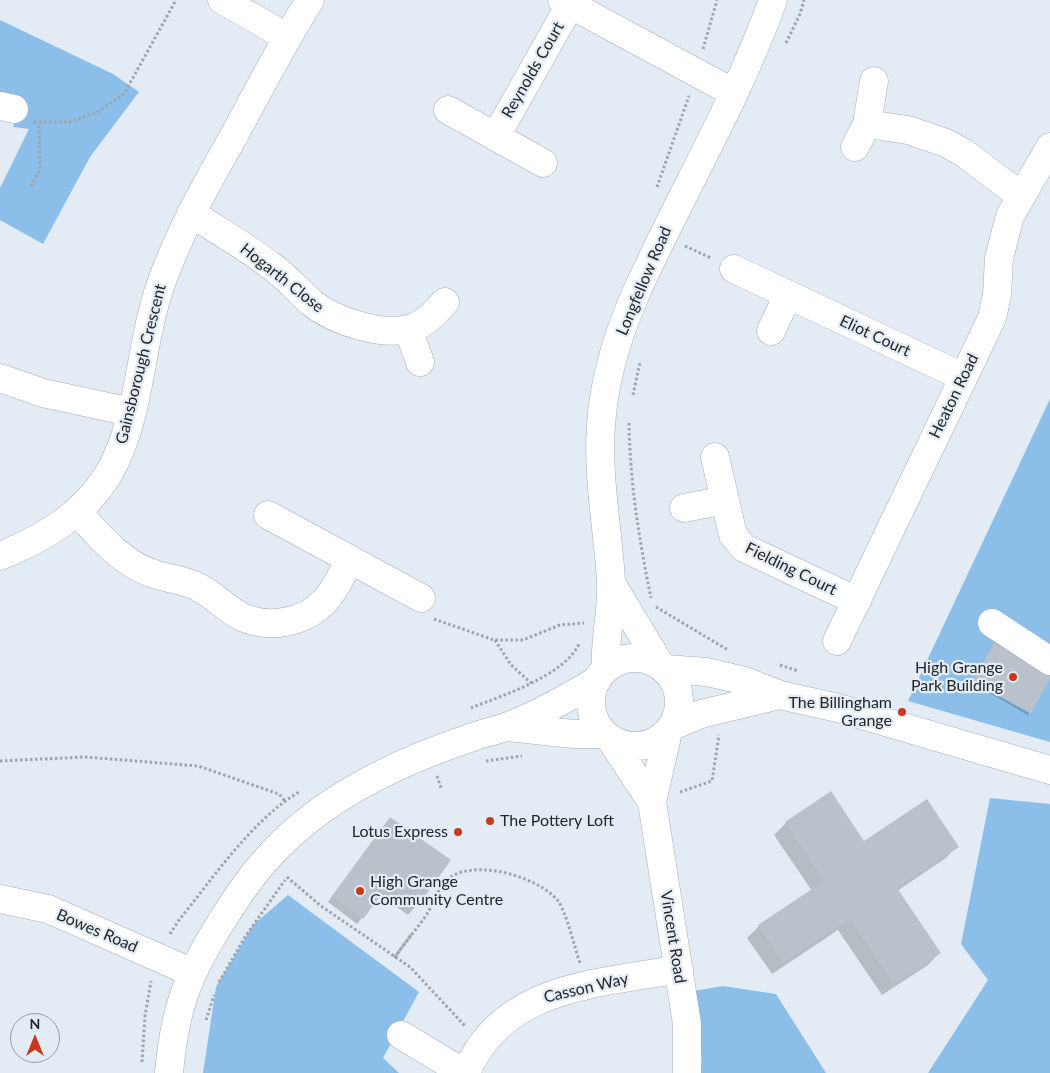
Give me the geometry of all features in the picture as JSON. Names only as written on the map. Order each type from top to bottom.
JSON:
[{"type":"street","points":[[222,0],[287,37]]},
{"type":"street","name":"Gainsborough Crescent","points":[[0,556],[46,534],[78,513],[110,472],[123,440],[131,412],[162,281],[191,213],[287,37],[310,0]]},
{"type":"street","name":"Longfellow Road","points":[[601,674],[611,583],[601,425],[609,377],[623,322],[674,241],[734,93],[761,35],[773,0]]},
{"type":"street","points":[[566,2],[734,93]]},
{"type":"street","name":"Reynolds Court","points":[[496,136],[566,2]]},
{"type":"street","points":[[874,81],[861,136],[908,130],[946,143],[964,153],[1021,196]]},
{"type":"street","name":"Reynolds Court","points":[[448,110],[543,163]]},
{"type":"street","name":"Heaton Road","points":[[837,641],[962,377],[992,318],[997,295],[999,258],[1010,216],[1050,147]]},
{"type":"street","name":"Hogarth Close","points":[[191,213],[271,265],[313,304],[349,323],[369,328],[408,329],[431,317],[445,302]]},
{"type":"street","name":"Eliot Court","points":[[734,269],[962,377]]},
{"type":"street","points":[[771,331],[788,295]]},
{"type":"street","points":[[408,329],[420,362]]},
{"type":"street","points":[[0,378],[43,393],[131,412]]},
{"type":"street","name":"Fielding Court","points":[[715,458],[733,535],[744,548],[857,601]]},
{"type":"street","points":[[684,508],[725,500]]},
{"type":"street","points":[[78,513],[116,553],[131,563],[150,573],[192,584],[210,593],[241,616],[256,622],[288,622],[306,615],[324,602],[350,560]]},
{"type":"street","points":[[268,514],[421,598]]},
{"type":"street","points":[[611,583],[663,668],[674,681],[680,695],[679,710],[671,729]]},
{"type":"street","points":[[992,624],[1050,661]]},
{"type":"street","points":[[169,1073],[173,1030],[191,972],[232,905],[265,861],[306,822],[330,803],[370,780],[461,741],[506,727],[571,697],[619,661],[633,658],[648,660],[663,668],[707,672],[732,664],[745,680],[780,695],[838,708],[1050,770]]},
{"type":"street","points":[[601,674],[591,694],[591,709],[595,723],[608,737],[626,746],[641,747],[656,742],[671,729],[701,714],[780,695]]},
{"type":"street","points":[[506,727],[608,737]]},
{"type":"street","name":"Vincent Road","points":[[671,729],[652,802],[687,1024],[687,1073]]},
{"type":"street","name":"Vincent Road","points":[[608,737],[652,802]]},
{"type":"street","name":"Bowes Road","points":[[0,899],[48,910],[191,972]]},
{"type":"street","name":"Casson Way","points":[[465,1073],[482,1045],[504,1020],[533,1001],[553,993],[679,969]]},
{"type":"street","points":[[401,1035],[465,1073]]},
{"type":"path","points":[[7,107],[13,118],[39,123],[69,122],[98,112],[124,94],[176,0]]},
{"type":"path","points":[[783,50],[800,14],[804,0]]},
{"type":"path","points":[[31,186],[40,170],[39,123]]},
{"type":"path","points":[[674,241],[690,237]]},
{"type":"path","points":[[674,241],[682,255]]},
{"type":"path","points":[[674,241],[734,269]]},
{"type":"path","points":[[631,403],[642,355]]},
{"type":"path","points":[[629,421],[630,463],[642,555],[652,604],[728,650],[732,664]]},
{"type":"path","points":[[421,598],[430,617],[494,640],[523,640],[560,625],[582,623],[608,616]]},
{"type":"path","points":[[728,650],[732,664]]},
{"type":"path","points":[[775,664],[803,672]]},
{"type":"path","points":[[652,802],[712,781],[722,708]]},
{"type":"path","points":[[480,763],[530,755]]},
{"type":"path","points":[[0,761],[85,757],[198,766],[279,794],[306,822]]},
{"type":"path","points":[[428,780],[442,774]]},
{"type":"path","points":[[436,776],[441,788]]},
{"type":"path","points":[[394,957],[426,914],[447,880],[458,873],[487,869],[515,874],[537,885],[559,901],[580,965]]},
{"type":"path","points":[[203,1029],[216,987],[245,937],[291,872]]},
{"type":"path","points":[[287,877],[322,906],[410,967],[482,1045]]},
{"type":"path","points":[[394,957],[411,936]]},
{"type":"shaded area","points":[[0,20],[113,74],[139,92],[90,157],[43,244],[0,220],[0,188],[29,129],[13,127],[19,106],[0,103]]},
{"type":"shaded area","points":[[1050,399],[1050,742],[908,701]]},
{"type":"shaded area","points":[[990,798],[1050,804],[1050,1073],[928,1073],[988,980],[961,944]]},
{"type":"shaded area","points":[[288,895],[419,992],[383,1058],[399,1073],[203,1073],[216,987],[253,925]]},
{"type":"shaded area","points":[[723,986],[776,994],[826,1073],[701,1073],[702,1060],[694,991]]},
{"type":"building","name":"High Grange Park Building","points":[[994,643],[1050,674],[1050,679],[1031,713],[973,681]]},
{"type":"building","points":[[831,791],[864,841],[927,799],[959,847],[897,888],[941,953],[894,985],[850,919],[784,963],[758,925],[824,881],[785,822]]},
{"type":"building","points":[[390,817],[451,860],[417,907],[388,886],[363,919],[332,896]]},
{"type":"place","name":"High Grange Park Building","points":[[1013,677]]},
{"type":"place","name":"The Billingham Grange","points":[[902,712]]},
{"type":"place","name":"The Pottery Loft","points":[[490,821]]},
{"type":"place","name":"Lotus Express","points":[[458,832]]},
{"type":"place","name":"High Grange Community Centre","points":[[360,891]]}]
